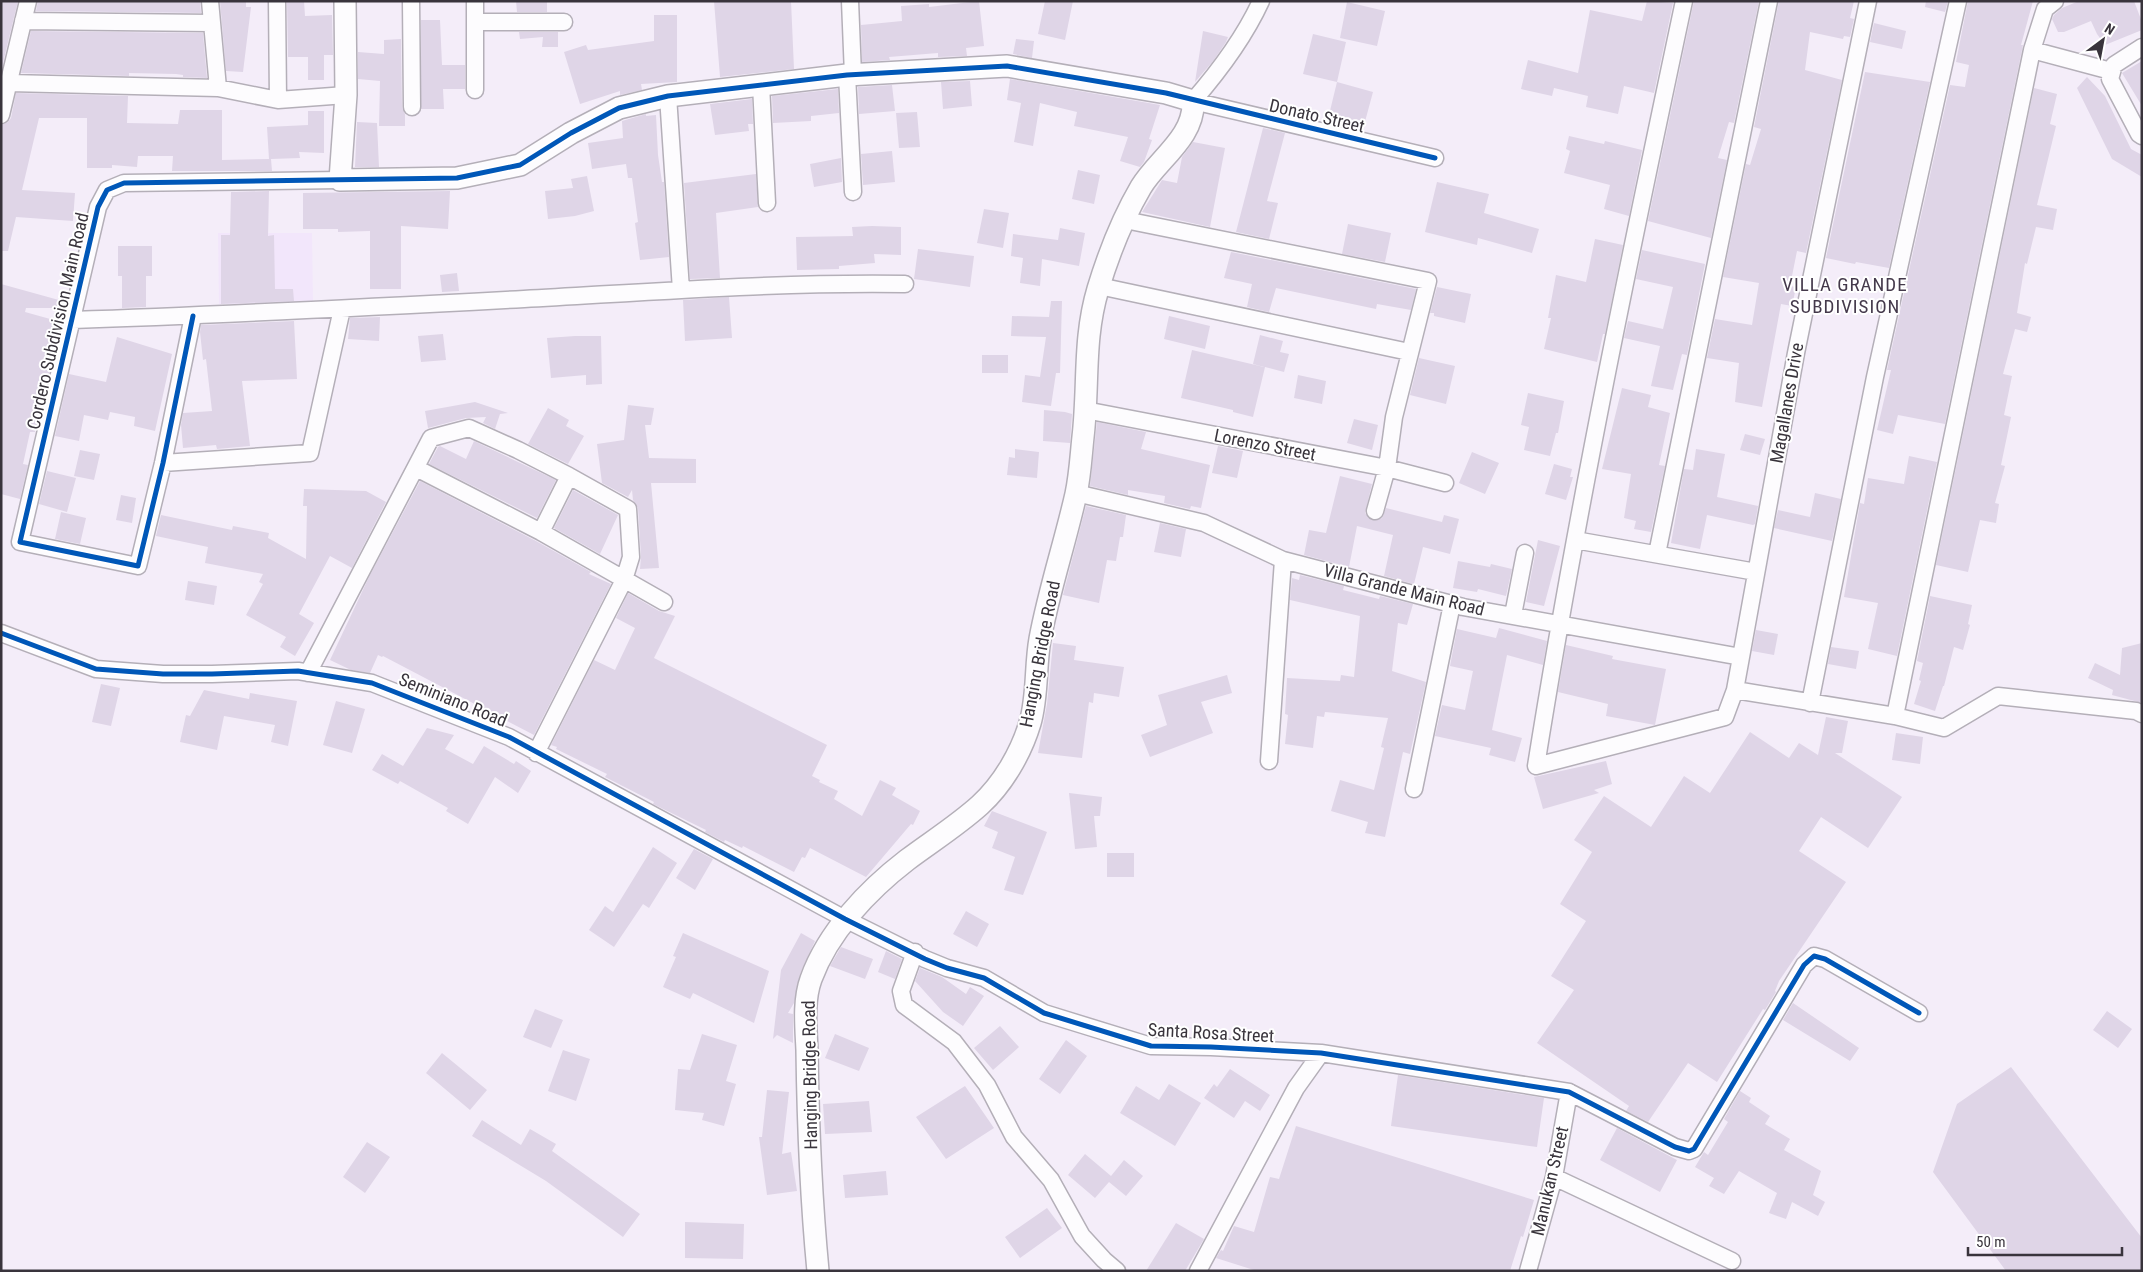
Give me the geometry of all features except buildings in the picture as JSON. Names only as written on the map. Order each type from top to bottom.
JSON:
[{"type":"street","points":[[1,115],[28,1]]},
{"type":"street","points":[[210,1],[218,88]]},
{"type":"street","points":[[276,1],[278,100]]},
{"type":"street","points":[[345,1],[346,95],[340,180],[457,178],[520,165],[571,133],[619,108],[668,96],[850,75],[1007,66],[1166,93],[1193,101],[1218,73],[1252,20],[1261,1]]},
{"type":"street","points":[[411,1],[412,108]]},
{"type":"street","points":[[475,1],[475,90]]},
{"type":"street","points":[[850,1],[853,192]]},
{"type":"street","points":[[1559,624],[1622,290],[1684,1]]},
{"type":"street","points":[[1657,554],[1769,1]]},
{"type":"street","name":"Magallanes Drive","points":[[1559,624],[1536,766],[1725,717],[1734,690],[1741,657],[1796,353],[1868,1]]},
{"type":"street","points":[[1810,704],[1875,377],[1958,1]]},
{"type":"street","points":[[1895,716],[2032,50],[2045,9],[2054,1]]},
{"type":"street","points":[[23,21],[211,22]]},
{"type":"street","points":[[475,22],[564,22]]},
{"type":"street","points":[[2142,47],[2114,65],[2110,79],[2139,134],[2142,136]]},
{"type":"street","points":[[2032,50],[2111,71]]},
{"type":"street","points":[[9,83],[218,88],[278,100],[346,95]]},
{"type":"street","points":[[761,85],[767,203]]},
{"type":"street","points":[[668,96],[681,290]]},
{"type":"street","name":"Donato Street","points":[[1193,101],[1435,158]]},
{"type":"street","name":"Hanging Bridge Road","points":[[818,1271],[807,1084],[806,1014],[809,983],[818,962],[846,919],[880,881],[980,805],[1004,777],[1022,743],[1030,721],[1036,689],[1039,641],[1076,493],[1085,410],[1086,360],[1091,318],[1099,286],[1125,220],[1142,186],[1190,126],[1194,112],[1193,101]]},
{"type":"street","name":"Cordero Subdivision Main Road","points":[[163,462],[138,566],[20,542],[98,207],[107,190],[124,183],[340,180]]},
{"type":"street","points":[[1125,220],[1428,280],[1394,416],[1387,468],[1375,510]]},
{"type":"street","points":[[73,320],[342,309],[681,290],[905,284]]},
{"type":"street","points":[[1099,286],[1409,352]]},
{"type":"street","points":[[193,316],[163,462],[310,453],[342,309]]},
{"type":"street","name":"Lorenzo Street","points":[[1085,410],[1387,468],[1445,482]]},
{"type":"street","points":[[308,673],[431,438],[469,428],[518,450],[628,509],[631,557],[624,580],[536,753]]},
{"type":"street","points":[[416,468],[541,532],[664,602]]},
{"type":"street","points":[[541,532],[569,476]]},
{"type":"street","name":"Villa Grande Main Road","points":[[1076,493],[1204,523],[1283,560],[1452,604],[1645,641],[1741,657]]},
{"type":"street","points":[[1575,540],[1756,572]]},
{"type":"street","points":[[1513,615],[1526,553]]},
{"type":"street","points":[[1270,761],[1283,560]]},
{"type":"street","points":[[1414,789],[1452,604]]},
{"type":"street","name":"Seminiano Road","points":[[1,633],[96,669],[163,674],[298,671],[372,682],[509,737],[846,919]]},
{"type":"street","points":[[1734,690],[1810,704],[1895,716],[1944,728],[1998,696],[2142,714]]},
{"type":"street","name":"Santa Rosa Street","points":[[846,919],[947,968],[984,978],[1044,1013],[1151,1046],[1212,1047],[1321,1053],[1570,1092],[1675,1147],[1689,1151],[1694,1149],[1804,965],[1814,956],[1826,959],[1919,1013]]},
{"type":"street","points":[[915,952],[901,991],[904,1005],[954,1042],[987,1085],[1014,1137],[1050,1180],[1082,1236],[1117,1271]]},
{"type":"street","points":[[1198,1271],[1296,1088],[1321,1053]]},
{"type":"street","name":"Manukan Street","points":[[1528,1271],[1554,1177],[1570,1092]]},
{"type":"street","points":[[1554,1177],[1732,1261]]},
{"type":"shaded area","points":[[218,233],[312,233],[313,303],[219,304]]},
{"type":"cycle path","points":[[193,316],[163,463],[138,566],[20,542],[98,207],[107,190],[124,183],[457,178],[520,165],[571,133],[619,108],[668,96],[847,75],[1007,66],[1166,93],[1435,158]]},
{"type":"cycle path","points":[[1,633],[96,669],[163,674],[298,671],[372,683],[509,737],[845,919],[925,959],[947,968],[984,978],[1044,1013],[1151,1046],[1321,1053],[1569,1092],[1675,1147],[1689,1151],[1694,1149],[1804,965],[1814,956],[1825,959],[1919,1013]]},
{"type":"district","name":"VILLA GRANDE SUBDIVISION","points":[[1845,295]]}]
